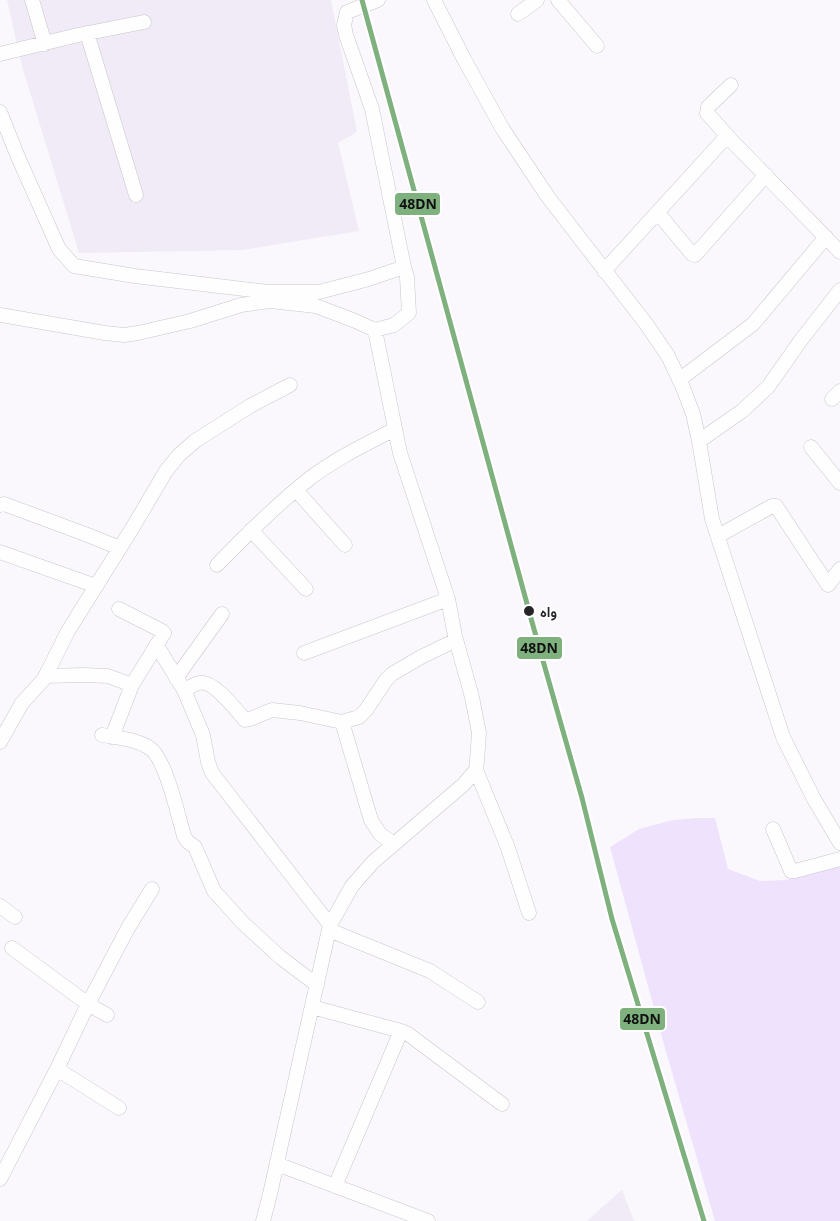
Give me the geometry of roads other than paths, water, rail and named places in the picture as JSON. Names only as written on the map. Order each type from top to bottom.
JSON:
[{"type":"street","points":[[32,0],[45,44]]},
{"type":"street","points":[[0,315],[124,335],[190,321],[241,305],[270,301],[316,306],[375,330],[394,325],[409,313],[407,277],[372,109],[344,25],[347,12],[378,0]]},
{"type":"street","points":[[434,0],[502,128],[548,197],[647,325],[668,356],[693,414],[700,440],[712,520],[783,737],[814,799],[840,843]]},
{"type":"street","points":[[518,14],[538,0]]},
{"type":"street","points":[[558,0],[597,46]]},
{"type":"street","points":[[0,54],[87,33],[144,22]]},
{"type":"street","points":[[87,33],[136,195]]},
{"type":"street","points":[[731,85],[708,107],[707,113],[840,252]]},
{"type":"street","points":[[0,112],[59,249],[74,266],[135,276],[269,292],[319,292],[369,279],[404,267]]},
{"type":"street","points":[[604,271],[727,136]]},
{"type":"street","points":[[658,213],[692,254],[695,255],[766,175]]},
{"type":"street","points":[[679,380],[753,324],[826,237]]},
{"type":"street","points":[[700,440],[742,411],[768,387],[801,340],[840,290]]},
{"type":"street","points":[[375,330],[400,453],[448,599],[456,640],[472,697],[479,734],[476,770],[508,848],[529,912]]},
{"type":"street","points":[[0,742],[22,703],[45,676],[68,631],[166,471],[179,455],[195,441],[250,406],[290,385]]},
{"type":"street","points":[[217,565],[251,530],[309,479],[338,460],[395,429]]},
{"type":"street","points":[[811,447],[840,483]]},
{"type":"street","points":[[296,490],[345,545]]},
{"type":"street","points":[[0,505],[4,504],[120,548]]},
{"type":"street","points":[[718,536],[772,506],[776,506],[828,585],[840,569]]},
{"type":"street","points":[[251,530],[306,589]]},
{"type":"street","points":[[0,552],[96,586]]},
{"type":"street","points":[[304,653],[448,599]]},
{"type":"street","points":[[119,609],[164,633],[132,685],[107,736],[136,742],[150,748],[158,755],[164,767],[184,836],[195,847],[214,891],[243,923],[280,957],[317,985]]},
{"type":"street","points":[[176,678],[222,614]]},
{"type":"street","points":[[184,690],[200,682],[207,683],[245,720],[272,710],[280,710],[342,722],[359,717],[392,674],[456,640]]},
{"type":"street","points":[[157,646],[184,690],[203,735],[212,773],[330,928],[376,950],[430,971],[478,1002]]},
{"type":"street","points":[[45,676],[108,676],[132,685]]},
{"type":"street","points":[[342,722],[372,820],[380,834],[394,844]]},
{"type":"street","points":[[263,1221],[330,928],[352,886],[372,862],[462,785],[476,770]]},
{"type":"street","points":[[773,829],[791,871],[795,872],[840,859]]},
{"type":"street","points":[[0,1179],[57,1069],[88,1004],[128,928],[152,889]]},
{"type":"street","points":[[0,906],[14,917]]},
{"type":"street","points":[[12,948],[107,1016]]},
{"type":"street","points":[[312,1007],[408,1034],[502,1104]]},
{"type":"street","points":[[335,1186],[401,1031]]},
{"type":"street","points":[[57,1069],[119,1108]]},
{"type":"street","points":[[277,1164],[428,1221]]},
{"type":"place","name":"واہ","points":[[529,611]]}]
